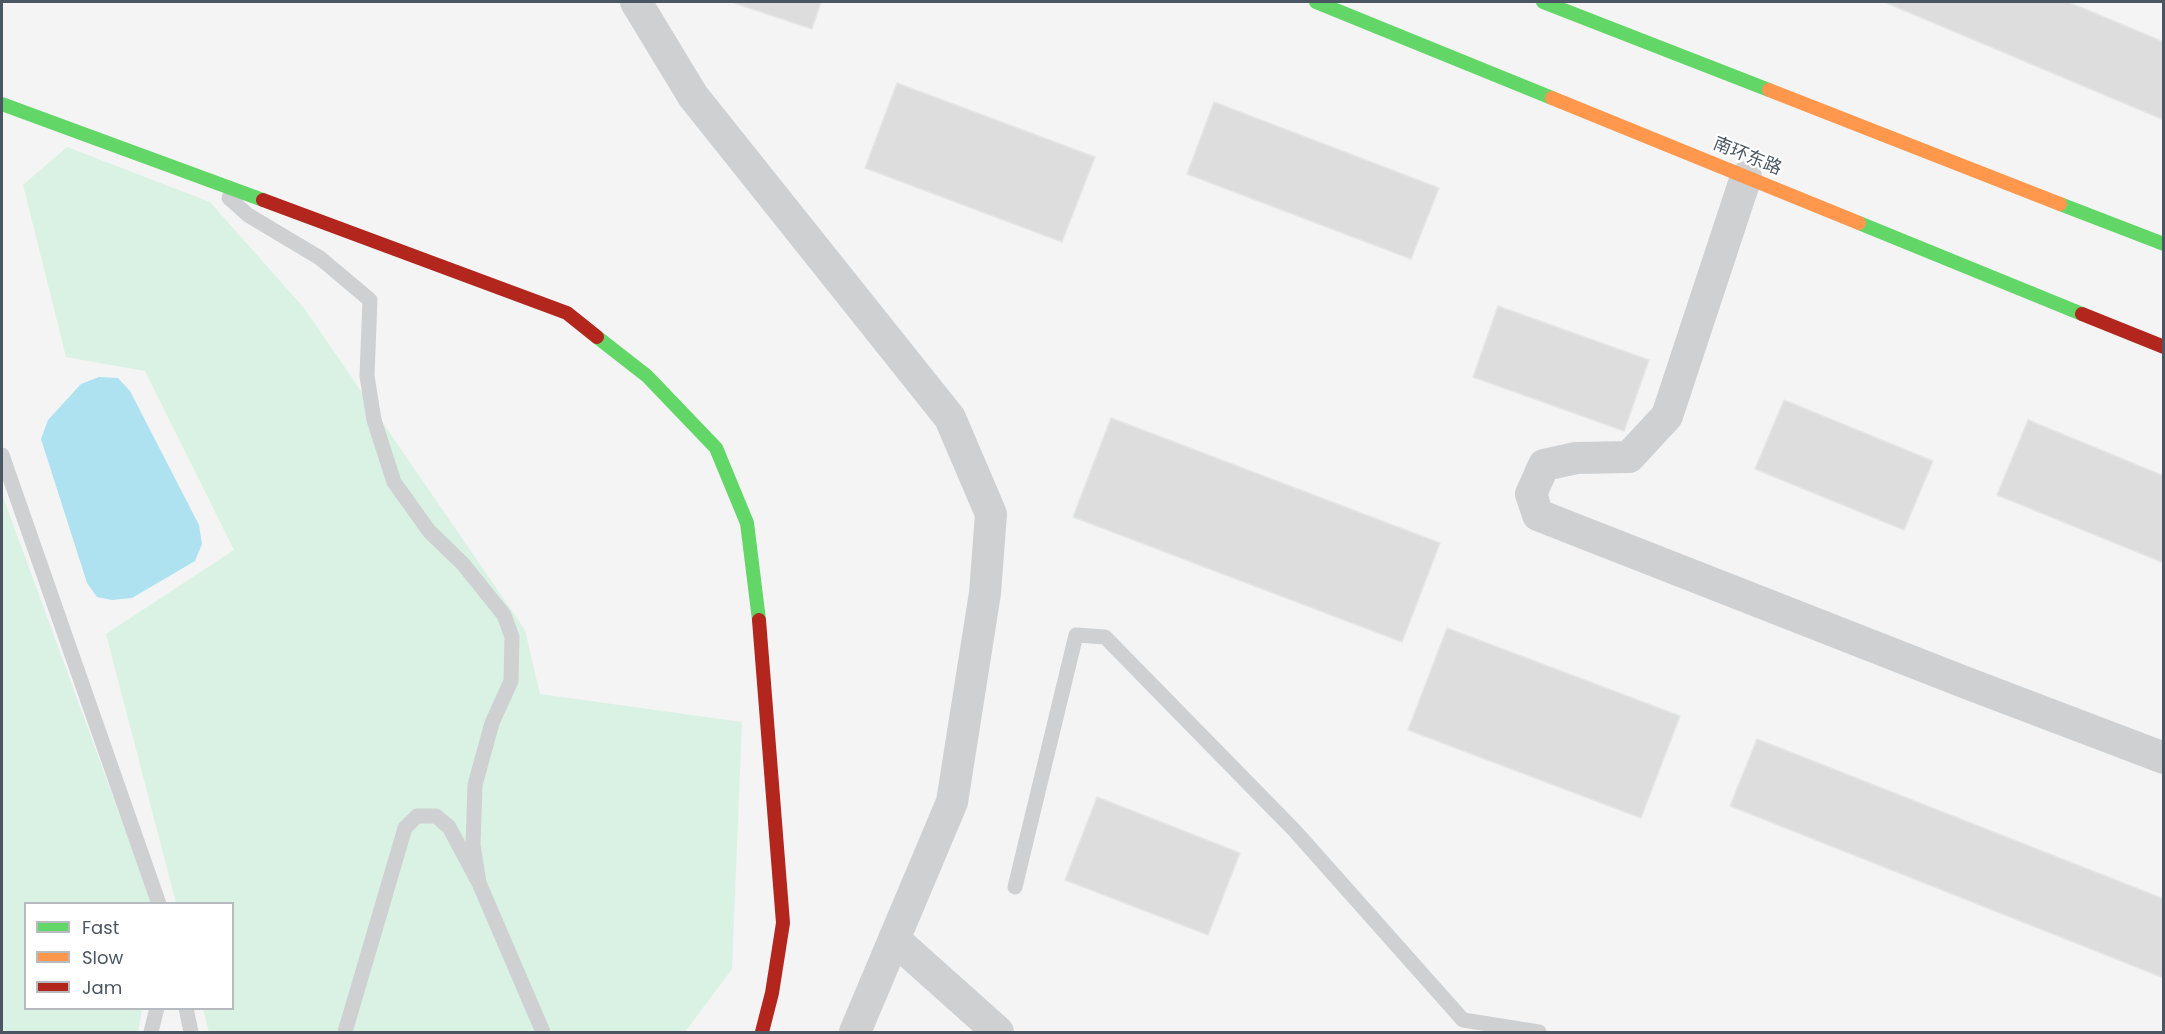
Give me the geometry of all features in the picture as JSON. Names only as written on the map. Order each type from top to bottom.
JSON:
[{"type":"main road","name":"南环东路","points":[[1316,2],[2163,347]]},
{"type":"main road","points":[[1543,2],[2163,244]]},
{"type":"main road","points":[[2,104],[567,313],[647,376],[716,448],[747,523],[758,606],[783,924],[772,993],[762,1032]]},
{"type":"street","points":[[636,2],[693,96],[950,418],[990,514],[985,593],[952,802],[855,1032]]},
{"type":"street","points":[[1746,177],[1667,416],[1629,457],[1576,458],[1544,465],[1531,494],[1538,514],[2163,758]]},
{"type":"street","points":[[894,939],[998,1032]]},
{"type":"lane","points":[[212,182],[248,215],[320,258],[370,300],[367,376],[374,420],[394,482],[429,531],[463,564],[504,615],[512,638],[511,681],[492,723],[475,785],[473,844],[479,883]]},
{"type":"lane","points":[[2,455],[159,902]]},
{"type":"lane","points":[[1015,886],[1076,635],[1105,638],[1295,831],[1463,1020],[1539,1032]]},
{"type":"lane","points":[[345,1032],[405,828],[417,816],[436,816],[449,827],[479,883],[543,1032]]},
{"type":"lane","points":[[151,1032],[157,1010]]},
{"type":"lane","points":[[186,1010],[191,1032]]},
{"type":"green space","points":[[67,147],[210,202],[304,308],[525,630],[540,694],[742,722],[732,969],[685,1032],[209,1032],[203,1010],[234,1010],[234,902],[176,902],[106,634],[234,550],[145,371],[66,357],[23,185]]},
{"type":"green space","points":[[2,494],[152,902],[24,902],[24,1010],[142,1010],[138,1032],[2,1032]]},
{"type":"water","points":[[99,377],[118,378],[130,391],[199,525],[202,544],[195,561],[132,598],[112,600],[97,597],[87,583],[41,439],[48,420],[81,384]]},
{"type":"building","points":[[731,2],[821,2],[812,29]]},
{"type":"building","points":[[1884,2],[2068,2],[2164,42],[2164,120]]},
{"type":"building","points":[[897,83],[1095,157],[1062,242],[865,168]]},
{"type":"building","points":[[1214,102],[1439,188],[1411,259],[1187,174]]},
{"type":"building","points":[[1498,306],[1649,360],[1624,431],[1473,377]]},
{"type":"building","points":[[1784,400],[1933,461],[1904,530],[1755,469]]},
{"type":"building","points":[[1111,418],[1440,543],[1402,642],[1073,517]]},
{"type":"building","points":[[2028,420],[2164,476],[2164,563],[1997,495]]},
{"type":"building","points":[[1447,628],[1680,716],[1641,818],[1408,730]]},
{"type":"building","points":[[1757,739],[2164,899],[2164,978],[1730,806]]},
{"type":"building","points":[[1097,797],[1240,853],[1208,935],[1065,880]]},
{"type":"traffic: fast","points":[[1316,2],[1552,98]]},
{"type":"traffic: fast","points":[[1543,2],[1769,90]]},
{"type":"traffic: fast","points":[[2,104],[263,200]]},
{"type":"traffic: fast","points":[[2060,204],[2164,244]]},
{"type":"traffic: fast","points":[[1859,223],[2082,314]]},
{"type":"traffic: fast","points":[[597,337],[647,376],[716,448],[747,523],[759,620]]},
{"type":"traffic: slow","points":[[1769,90],[2060,204]]},
{"type":"traffic: slow","points":[[1552,98],[1859,223]]},
{"type":"traffic: jam","points":[[263,200],[567,313],[597,337]]},
{"type":"traffic: jam","points":[[2082,314],[2164,347]]},
{"type":"traffic: jam","points":[[759,620],[783,923],[772,993],[762,1032]]}]
